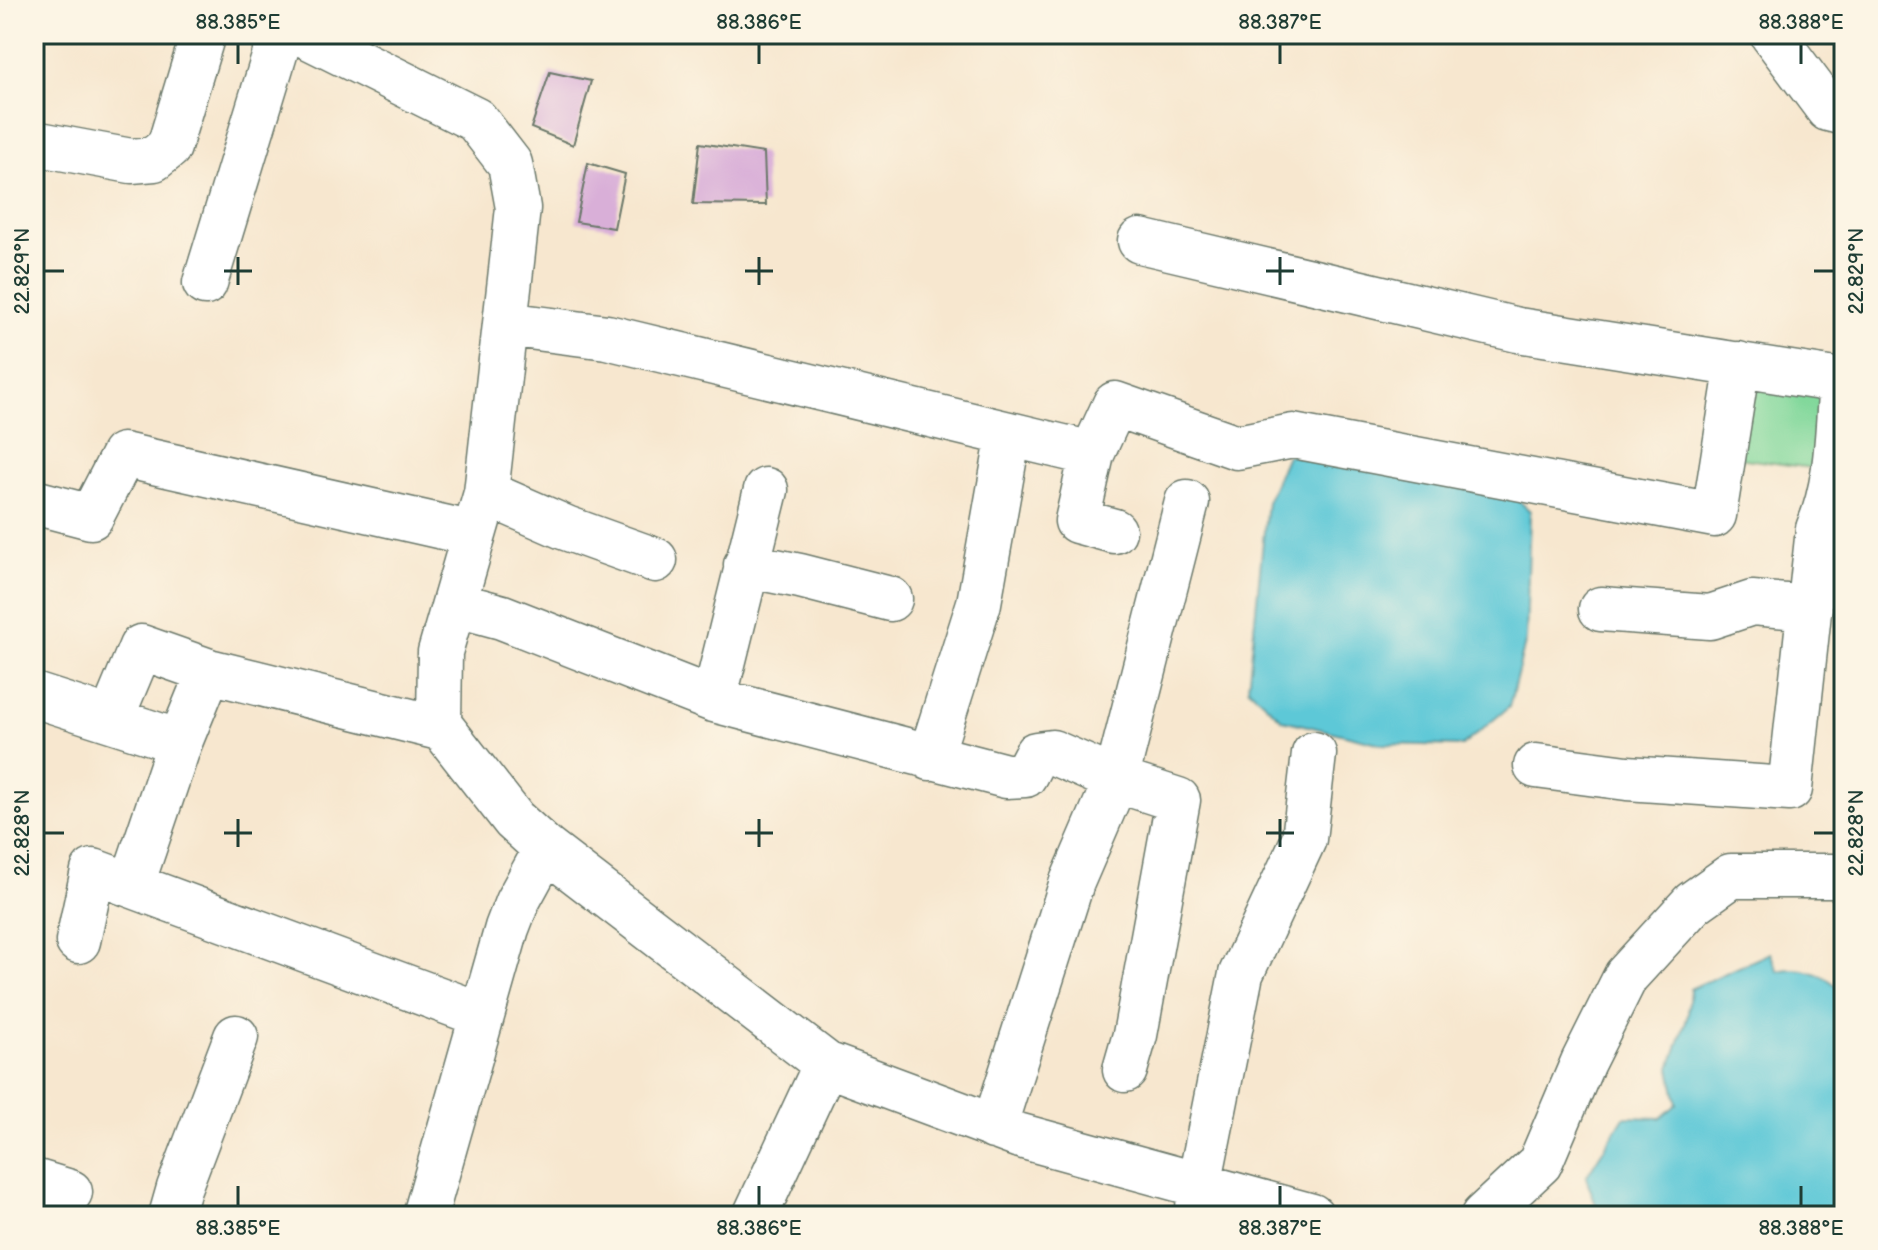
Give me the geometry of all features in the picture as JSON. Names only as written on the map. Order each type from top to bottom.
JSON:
[{"type":"street","points":[[34,143],[131,161],[154,159],[169,147],[203,34]]},
{"type":"street","points":[[205,283],[281,34]]},
{"type":"street","points":[[1772,34],[1828,109],[1844,113]]},
{"type":"street","points":[[325,39],[476,120],[510,164],[518,208],[486,493],[440,652],[439,724],[514,820],[546,849],[826,1064],[1198,1200],[1312,1216]]},
{"type":"street","points":[[1140,241],[1518,330],[1841,381],[1834,471],[1826,510],[1831,532],[1810,608],[1790,789],[1627,778],[1536,766]]},
{"type":"street","points":[[505,324],[607,337],[1092,454]]},
{"type":"street","points":[[1114,531],[1077,521],[1092,454],[1115,404],[1237,447],[1293,436],[1714,515],[1738,364]]},
{"type":"street","points":[[930,758],[979,603],[1009,434]]},
{"type":"street","points":[[34,502],[91,517],[123,455],[474,534]]},
{"type":"street","points":[[714,700],[766,490]]},
{"type":"street","points":[[486,493],[566,528],[655,560]]},
{"type":"street","points":[[994,1127],[1072,882],[1116,780],[1187,502]]},
{"type":"street","points":[[746,565],[890,599]]},
{"type":"street","points":[[1601,609],[1710,617],[1752,603],[1810,608]]},
{"type":"street","points":[[454,604],[502,617],[714,700],[1006,776],[1025,775],[1036,754],[1052,752],[1116,780],[1178,800],[1135,1035],[1125,1070]]},
{"type":"street","points":[[111,719],[141,647],[209,671],[443,729]]},
{"type":"street","points":[[132,884],[180,742],[209,671]]},
{"type":"street","points":[[34,695],[180,742]]},
{"type":"street","points":[[1198,1200],[1241,974],[1304,839],[1314,754]]},
{"type":"street","points":[[425,1216],[517,902],[546,849]]},
{"type":"street","points":[[78,941],[93,871],[482,1015]]},
{"type":"street","points":[[1483,1216],[1540,1163],[1583,1062],[1626,976],[1693,903],[1731,876],[1844,876]]},
{"type":"street","points":[[171,1216],[236,1037]]},
{"type":"street","points":[[755,1216],[826,1064]]},
{"type":"green space","points":[[1738,364],[1841,381],[1834,471],[1730,457]]},
{"type":"water","points":[[1287,455],[1506,489],[1530,511],[1526,639],[1509,707],[1462,746],[1382,744],[1283,720],[1248,688],[1267,502]]},
{"type":"water","points":[[1770,953],[1778,971],[1796,969],[1814,973],[1844,993],[1844,1216],[1600,1216],[1586,1177],[1624,1117],[1661,1118],[1677,1104],[1670,1068],[1688,1015],[1690,989]]},
{"type":"building","points":[[550,72],[591,81],[573,145],[531,128]]},
{"type":"building","points":[[700,143],[764,153],[766,205],[693,204]]},
{"type":"building","points":[[588,163],[625,174],[614,228],[576,222]]}]
